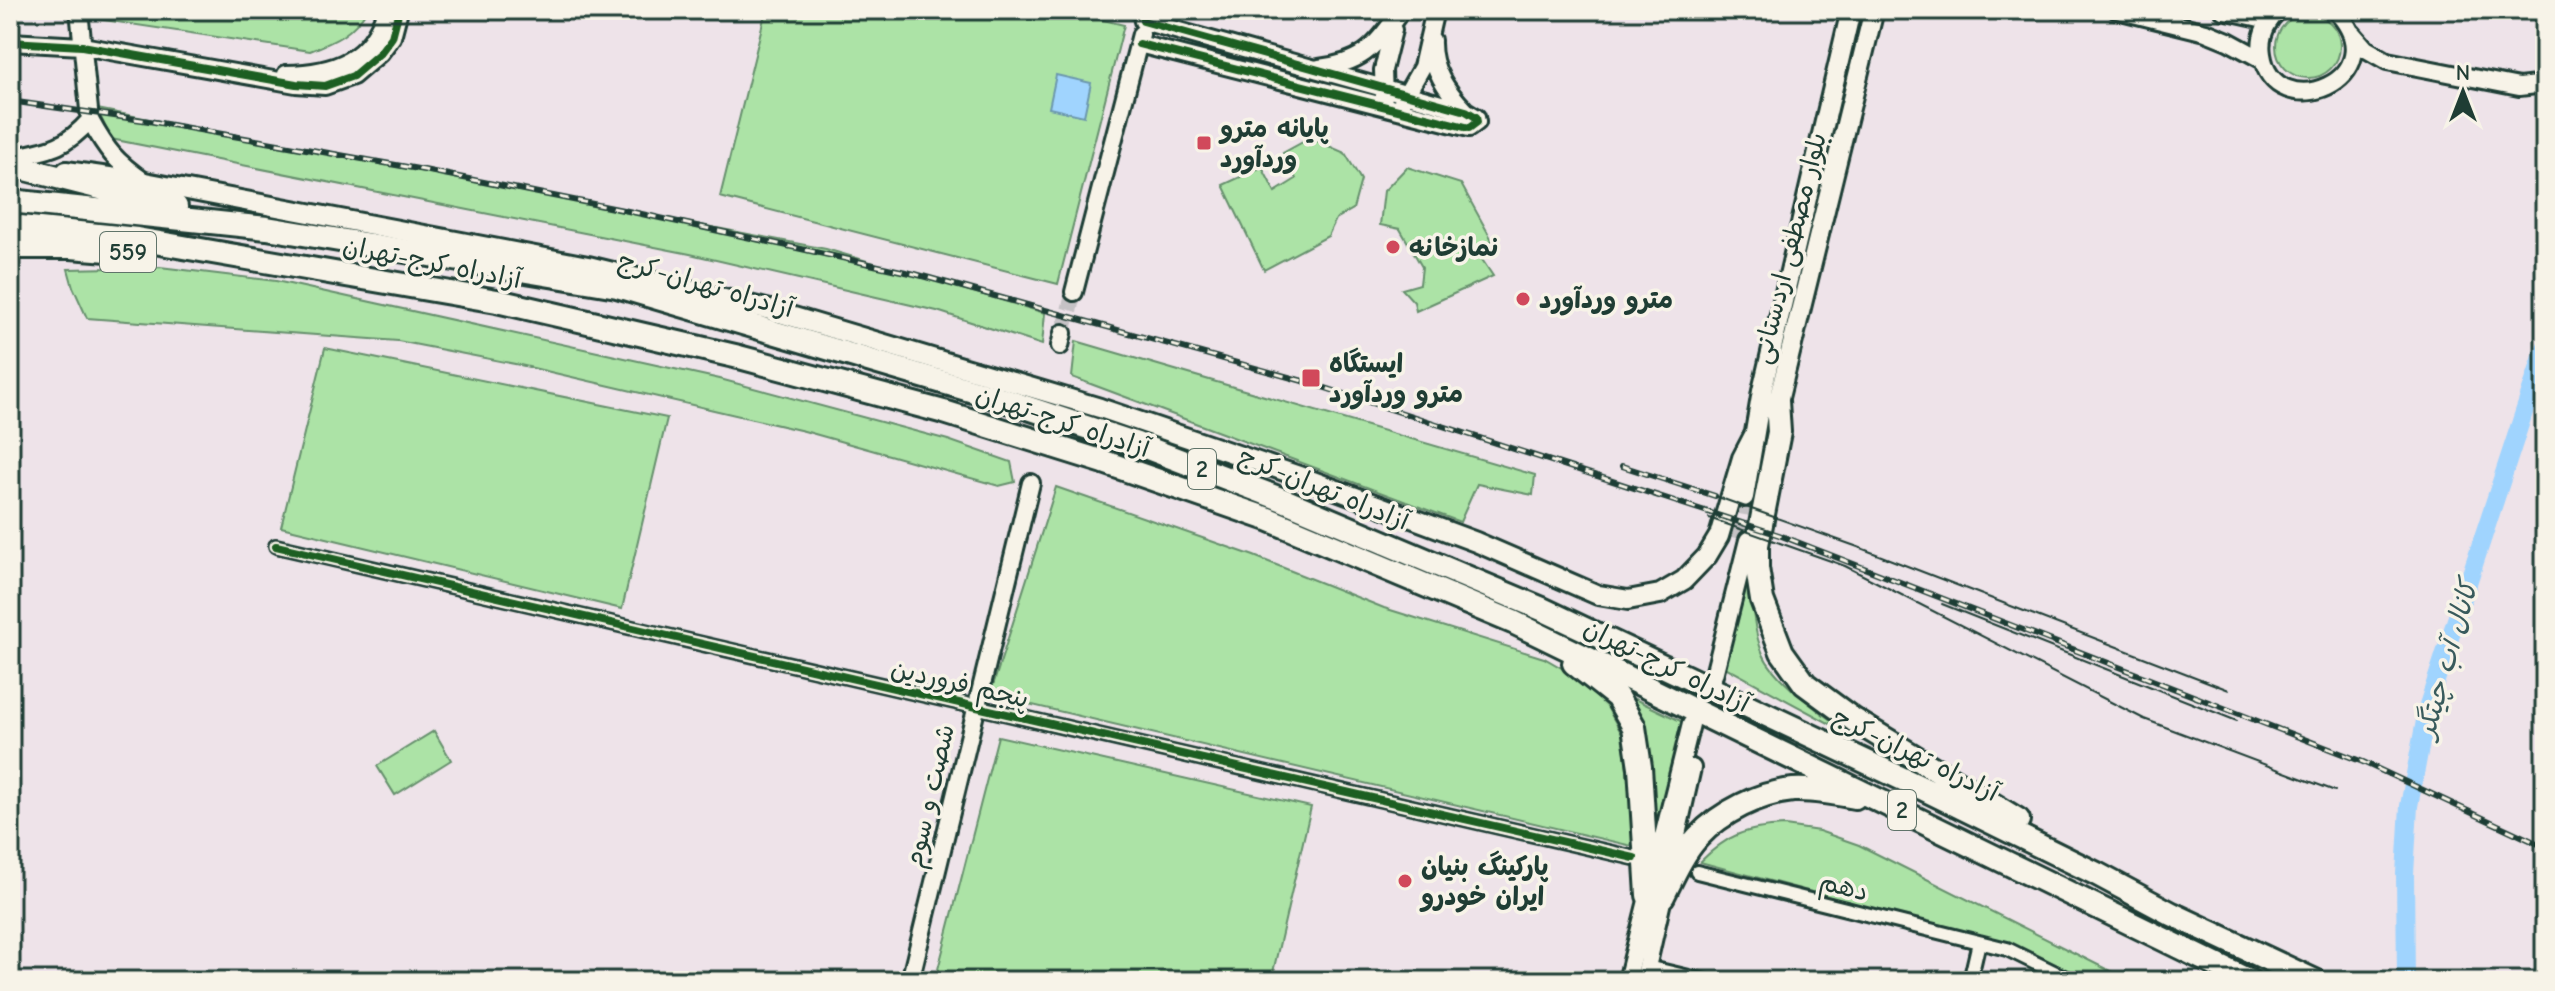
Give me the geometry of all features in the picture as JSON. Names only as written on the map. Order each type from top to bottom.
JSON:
[{"type":"highway","points":[[10,162],[267,228]]},
{"type":"highway","name":"آزادراه تهران-کرج","points":[[10,201],[267,228],[617,286],[1007,401],[1137,444],[1286,501],[1542,609],[1910,782],[2172,914],[2315,981]]},
{"type":"highway","name":"آزادراه کرج-تهران","points":[[10,226],[137,239],[497,301],[739,357],[944,412],[1104,462],[1268,519],[1513,622],[2249,981]]},
{"type":"highway","name":"559","points":[[10,247],[71,247],[182,257],[247,256]]},
{"type":"highway","points":[[1777,401],[1779,432],[1757,545],[1757,568],[1762,600],[1782,652],[1805,684],[1854,720],[2015,818],[2097,874]]},
{"type":"highway","points":[[1513,622],[1590,674],[1617,697],[1628,713],[1639,756],[1656,895]]},
{"type":"highway","points":[[1656,895],[1699,836],[1718,820],[1759,798],[1791,790],[1822,791],[1854,796],[1909,814]]},
{"type":"main road","name":"بلوار مصطفی اردستانی","points":[[1849,13],[1762,391],[1754,435],[1750,498],[1874,13]]},
{"type":"main road","points":[[10,162],[145,182],[588,266],[770,310],[1100,408],[1288,472],[1476,542],[1598,595],[1628,600],[1660,594],[1684,580],[1707,556],[1719,536],[1742,458],[1754,435]]},
{"type":"street","points":[[79,10],[90,120],[107,151],[145,182]]},
{"type":"street","points":[[252,74],[302,74],[338,67],[366,50],[382,25],[386,10]]},
{"type":"street","points":[[10,42],[82,46],[296,84],[325,86],[353,76],[380,53],[392,37],[399,10]]},
{"type":"street","points":[[2117,10],[2206,32],[2263,60]]},
{"type":"street","points":[[2223,10],[2274,15],[2263,32],[2263,60],[2269,73],[2292,90],[2321,90],[2364,64],[2387,61],[2519,87],[2545,84]]},
{"type":"street","points":[[2336,10],[2366,49],[2387,61]]},
{"type":"street","points":[[1310,69],[1351,62],[1379,41],[1398,13]]},
{"type":"street","points":[[1391,108],[1384,89],[1383,70],[1398,13]]},
{"type":"street","points":[[1074,292],[1145,14],[1310,69],[1466,111]]},
{"type":"street","points":[[1391,108],[1405,94],[1422,67],[1434,17]]},
{"type":"street","points":[[1139,44],[1474,127],[1476,117],[1445,89],[1431,50],[1434,17]]},
{"type":"street","points":[[2345,73],[2351,60],[2351,32]]},
{"type":"street","points":[[10,162],[56,148],[74,137],[90,120]]},
{"type":"street","name":"شصت و سوم","points":[[910,981],[1031,483]]},
{"type":"street","points":[[1710,673],[1742,539]]},
{"type":"street","name":"پنجم فروردین","points":[[276,546],[1634,858]]},
{"type":"street","points":[[1627,981],[1656,895],[1696,726]]},
{"type":"street","name":"دهم","points":[[1697,872],[2007,949],[2072,981]]},
{"type":"street","points":[[1656,895],[1646,974],[1706,981]]},
{"type":"street","points":[[1970,981],[1979,942]]},
{"type":"green space","points":[[90,10],[367,10],[343,36],[310,51],[90,18]]},
{"type":"green space","points":[[766,10],[1062,10],[1124,25],[1058,284],[720,197]]},
{"type":"green space","points":[[2302,14],[2314,14],[2331,23],[2338,34],[2338,58],[2331,69],[2314,78],[2302,78],[2290,73],[2281,64],[2276,52],[2276,40],[2281,28],[2290,19]]},
{"type":"green space","points":[[97,109],[826,249],[1045,313],[1042,345],[937,311],[690,254],[111,139]]},
{"type":"green space","points":[[1310,138],[1345,153],[1361,180],[1353,209],[1336,219],[1328,236],[1264,270],[1223,185],[1262,167],[1275,192],[1296,179],[1283,153]]},
{"type":"green space","points":[[1407,167],[1461,184],[1492,240],[1479,255],[1493,276],[1416,311],[1414,302],[1402,289],[1420,284],[1422,267],[1400,229],[1380,225],[1384,191]]},
{"type":"green space","points":[[160,267],[276,281],[720,379],[948,440],[1011,462],[1015,482],[999,486],[804,431],[520,365],[398,341],[87,318],[68,269]]},
{"type":"green space","points":[[1076,341],[1535,475],[1533,495],[1477,484],[1460,522],[1072,377]]},
{"type":"green space","points":[[325,348],[667,418],[622,609],[281,527]]},
{"type":"green space","points":[[1056,487],[1254,556],[1384,608],[1544,658],[1572,674],[1607,707],[1623,736],[1636,847],[990,695]]},
{"type":"green space","points":[[1749,562],[1756,633],[1769,665],[1801,697],[1849,734],[1725,667]]},
{"type":"green space","points":[[1626,695],[1687,724],[1654,840]]},
{"type":"green space","points":[[434,731],[451,760],[395,795],[377,766]]},
{"type":"green space","points":[[998,736],[1311,807],[1271,981],[935,981]]},
{"type":"green space","points":[[1785,826],[1819,831],[1859,845],[2130,981],[2081,981],[2008,945],[1700,862],[1738,834]]},
{"type":"water","points":[[1056,75],[1091,83],[1084,116],[1049,108]]},
{"type":"waterway","name":"کانال آب چیتگر","points":[[2406,981],[2405,874],[2409,806],[2428,705],[2545,348]]},
{"type":"tunnel","points":[[1063,333],[1074,292]]},
{"type":"tunnel","points":[[1737,538],[1744,497]]},
{"type":"tram line","points":[[1715,496],[1858,547],[2229,690]]},
{"type":"tram line","points":[[1709,518],[1845,566],[2144,719],[2335,791]]},
{"type":"tram line","points":[[1942,604],[2237,721]]},
{"type":"railway","points":[[10,101],[149,121],[424,170],[628,211],[915,274],[1310,383],[1779,535],[2363,762],[2545,847]]},
{"type":"railway","points":[[1622,466],[1715,496]]},
{"type":"cycle path","points":[[10,42],[82,46],[296,84],[325,86],[353,76],[380,53],[392,37],[399,10]]},
{"type":"cycle path","points":[[1139,44],[1469,128],[1477,122],[1476,117],[1466,111],[1143,21],[1141,10]]},
{"type":"cycle path","points":[[276,546],[1634,858]]},
{"type":"place","name":"پایانه مترو وردآورد","points":[[1204,143]]},
{"type":"place","name":"نمازخانه","points":[[1393,247]]},
{"type":"place","name":"مترو وردآورد","points":[[1523,299]]},
{"type":"place","name":"ایستگاه مترو وردآورد","points":[[1311,378]]},
{"type":"place","name":"پارکینگ بنیان ایران خودرو","points":[[1405,881]]}]
